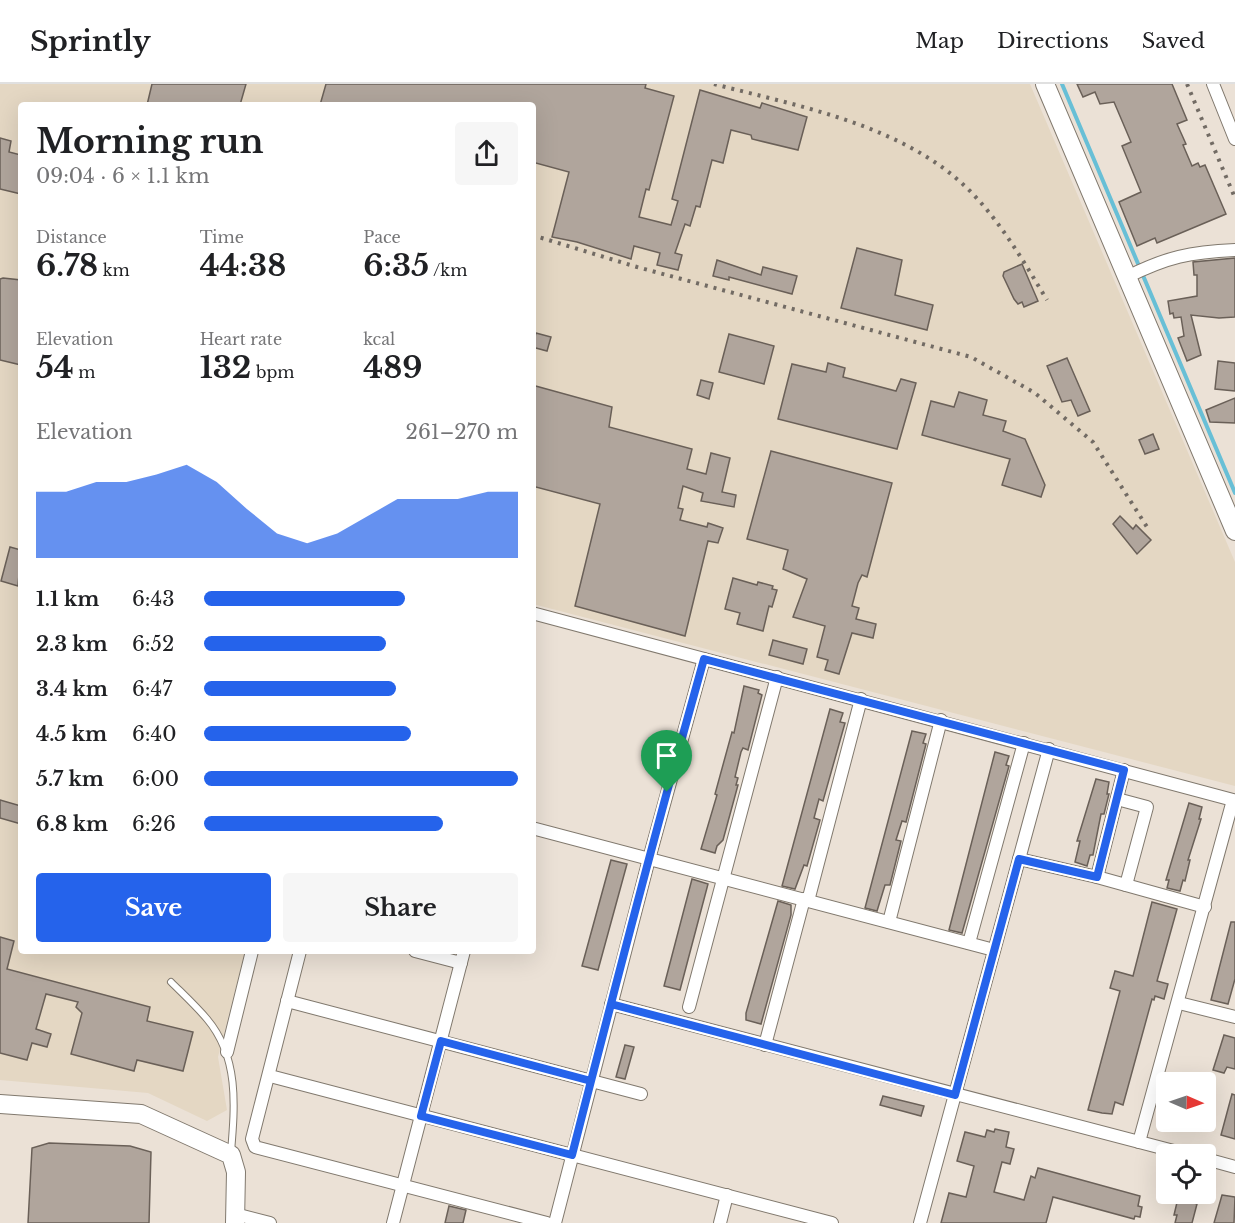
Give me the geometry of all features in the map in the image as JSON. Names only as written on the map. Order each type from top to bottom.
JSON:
[{"type":"street","points":[[1045,84],[1136,273],[1235,531]]},
{"type":"street","points":[[1213,84],[1235,140]]},
{"type":"street","points":[[1136,273],[1192,252],[1235,250]]},
{"type":"street","points":[[536,614],[1024,742],[1233,800],[1222,848],[1139,1142]]},
{"type":"street","points":[[555,1223],[649,859],[704,659]]},
{"type":"street","points":[[689,1007],[777,677]]},
{"type":"street","points":[[765,1045],[861,699]]},
{"type":"street","points":[[889,922],[941,720]]},
{"type":"street","points":[[969,943],[1024,742]]},
{"type":"street","points":[[920,1223],[1049,749]]},
{"type":"street","points":[[1097,877],[1124,770]]},
{"type":"street","points":[[1117,799],[1146,807],[1126,885]]},
{"type":"street","points":[[536,829],[994,950]]},
{"type":"street","points":[[1222,848],[1235,852]]},
{"type":"street","points":[[1019,859],[1097,877],[1205,908]]},
{"type":"street","points":[[227,1052],[251,954]]},
{"type":"street","points":[[299,954],[270,1076],[252,1139],[255,1147],[547,1223]]},
{"type":"street","points":[[393,1223],[463,957],[439,954]]},
{"type":"street","points":[[287,1000],[641,1094]]},
{"type":"street","points":[[1179,1003],[1235,1017]]},
{"type":"street","points":[[611,1004],[1156,1146]]},
{"type":"street","points":[[270,1076],[832,1223]]},
{"type":"street","points":[[0,1104],[141,1114],[231,1155],[236,1172],[235,1219],[270,1223]]},
{"type":"street","points":[[1216,1162],[1235,1167]]},
{"type":"street","points":[[720,1223],[727,1196]]},
{"type":"lane","points":[[171,982],[208,1020],[227,1052],[234,1083],[231,1155]]},
{"type":"shaded area","points":[[0,84],[1030,84],[1235,562],[1235,786],[536,605],[536,102],[18,102],[18,954],[244,954],[218,1057],[227,1110],[207,1121],[148,1093],[0,1080]]},
{"type":"building","points":[[152,84],[246,84],[241,102],[148,102]]},
{"type":"building","points":[[326,84],[646,84],[645,88],[674,96],[649,190],[646,189],[639,217],[671,225],[678,201],[672,199],[700,90],[760,108],[762,103],[807,117],[798,150],[752,139],[751,135],[731,130],[723,163],[712,160],[700,207],[696,206],[690,226],[685,224],[675,253],[682,255],[678,270],[657,265],[660,253],[634,246],[631,259],[577,242],[552,237],[569,172],[536,163],[536,102],[321,102]]},
{"type":"building","points":[[1077,84],[1172,84],[1187,120],[1177,124],[1186,144],[1183,145],[1192,166],[1198,163],[1200,167],[1205,165],[1226,214],[1157,243],[1155,238],[1137,246],[1119,202],[1141,192],[1122,146],[1131,142],[1114,102],[1100,104],[1095,92],[1083,97]]},
{"type":"building","points":[[0,138],[11,141],[9,152],[18,154],[18,193],[0,189]]},
{"type":"building","points":[[857,248],[902,260],[895,295],[933,305],[927,330],[841,308]]},
{"type":"building","points":[[1235,258],[1235,317],[1191,315],[1201,355],[1187,361],[1178,338],[1184,336],[1181,317],[1174,318],[1173,313],[1170,314],[1168,301],[1197,296],[1197,275],[1194,275],[1193,262]]},
{"type":"building","points":[[717,260],[761,275],[763,267],[797,276],[792,294],[729,277],[729,280],[713,276]]},
{"type":"building","points":[[1022,264],[1038,301],[1024,307],[1022,302],[1018,304],[1014,299],[1003,276],[1004,272]]},
{"type":"building","points":[[0,279],[18,280],[18,364],[0,360]]},
{"type":"building","points":[[536,333],[551,337],[547,351],[536,348]]},
{"type":"building","points":[[729,334],[774,346],[764,384],[719,372]]},
{"type":"building","points":[[1067,358],[1090,411],[1078,416],[1071,400],[1062,402],[1047,366]]},
{"type":"building","points":[[1218,361],[1235,363],[1235,391],[1215,389]]},
{"type":"building","points":[[828,363],[845,368],[843,377],[896,391],[901,379],[916,383],[897,449],[778,419],[792,364],[826,372]]},
{"type":"building","points":[[701,380],[713,383],[709,399],[697,395]]},
{"type":"building","points":[[536,386],[612,407],[609,427],[692,449],[687,469],[706,474],[711,453],[730,458],[722,492],[736,495],[734,507],[701,501],[703,493],[683,486],[678,508],[683,509],[680,520],[707,527],[708,523],[723,528],[718,543],[708,541],[685,636],[575,606],[600,504],[536,487]]},
{"type":"building","points":[[959,392],[987,400],[983,415],[1006,421],[1003,431],[1025,439],[1045,485],[1041,497],[1002,485],[1010,459],[922,435],[931,401],[954,407]]},
{"type":"building","points":[[1235,398],[1235,423],[1210,422],[1206,410]]},
{"type":"building","points":[[1153,434],[1159,449],[1145,454],[1139,440]]},
{"type":"building","points":[[771,451],[892,483],[867,577],[862,575],[852,606],[859,608],[856,619],[876,624],[873,638],[852,633],[839,674],[825,670],[828,660],[817,657],[825,626],[793,617],[807,579],[783,569],[788,550],[747,539]]},
{"type":"building","points":[[1120,516],[1133,529],[1136,525],[1151,540],[1137,554],[1113,524]]},
{"type":"building","points":[[10,547],[18,549],[18,586],[1,581]]},
{"type":"building","points":[[733,578],[757,585],[758,582],[773,586],[772,589],[777,590],[772,607],[769,606],[763,631],[737,624],[740,613],[725,609]]},
{"type":"building","points":[[773,640],[807,649],[803,664],[769,655]]},
{"type":"building","points":[[744,686],[759,690],[758,693],[762,695],[748,750],[743,748],[741,752],[735,777],[738,778],[736,785],[738,785],[723,840],[717,846],[715,853],[701,849],[732,732],[734,733]]},
{"type":"building","points":[[830,709],[843,713],[840,722],[845,723],[823,801],[819,799],[814,818],[820,820],[807,866],[804,865],[795,889],[782,886]]},
{"type":"building","points":[[912,731],[926,734],[923,743],[926,744],[906,822],[902,821],[896,840],[901,841],[890,885],[885,885],[877,911],[865,908]]},
{"type":"building","points":[[995,752],[1009,756],[1006,765],[1009,766],[962,933],[949,930]]},
{"type":"building","points":[[1096,779],[1109,782],[1107,794],[1109,794],[1104,814],[1101,814],[1093,855],[1090,855],[1087,866],[1075,862],[1080,841],[1077,841]]},
{"type":"building","points":[[0,800],[18,805],[18,823],[0,818]]},
{"type":"building","points":[[1189,803],[1202,807],[1199,819],[1201,819],[1188,860],[1190,860],[1185,881],[1183,880],[1180,891],[1167,888],[1169,880],[1166,880]]},
{"type":"building","points":[[611,860],[627,864],[598,970],[582,966]]},
{"type":"building","points":[[692,879],[708,884],[680,990],[664,986]]},
{"type":"building","points":[[778,901],[791,905],[791,915],[761,1024],[746,1020],[746,1013]]},
{"type":"building","points":[[1152,902],[1177,909],[1157,981],[1168,984],[1164,999],[1155,996],[1154,1000],[1152,999],[1123,1105],[1115,1102],[1112,1114],[1088,1110],[1120,991],[1110,988],[1115,971],[1133,976]]},
{"type":"building","points":[[1231,922],[1235,922],[1235,979],[1228,1004],[1211,1000]]},
{"type":"building","points":[[0,937],[14,941],[7,969],[150,1007],[147,1021],[193,1032],[183,1071],[137,1060],[134,1071],[71,1054],[82,1013],[76,1007],[78,1002],[46,994],[36,1029],[51,1034],[47,1047],[32,1043],[27,1060],[0,1053]]},
{"type":"building","points":[[1224,1035],[1235,1038],[1235,1069],[1227,1067],[1224,1073],[1213,1070]]},
{"type":"building","points":[[625,1045],[634,1047],[625,1079],[616,1077]]},
{"type":"building","points":[[1232,1094],[1235,1095],[1235,1139],[1221,1135]]},
{"type":"building","points":[[883,1096],[924,1106],[921,1116],[880,1105]]},
{"type":"building","points":[[995,1129],[1009,1132],[1006,1147],[1014,1149],[1010,1164],[1002,1162],[994,1192],[1024,1200],[1031,1176],[1035,1178],[1038,1168],[1140,1196],[1138,1206],[1142,1207],[1140,1217],[1135,1216],[1134,1219],[1053,1197],[1046,1223],[941,1223],[949,1193],[966,1197],[974,1166],[957,1161],[965,1132],[985,1137],[987,1130],[994,1132]]},
{"type":"building","points":[[49,1143],[130,1146],[151,1152],[149,1223],[28,1223],[32,1148]]},
{"type":"building","points":[[1222,1195],[1235,1197],[1234,1223],[1214,1223]]},
{"type":"building","points":[[1177,1204],[1197,1204],[1192,1223],[1175,1223],[1177,1215],[1174,1215]]},
{"type":"building","points":[[449,1206],[466,1210],[463,1223],[445,1223]]},
{"type":"waterway","points":[[1062,84],[1235,493]]},
{"type":"railway","points":[[714,84],[816,111],[884,134],[945,169],[971,192],[993,217],[1047,300]]},
{"type":"railway","points":[[1187,84],[1235,198]]},
{"type":"railway","points":[[536,236],[637,267],[971,357],[1035,393],[1093,442],[1147,527]]},
{"type":"route","points":[[667,792],[630,931],[611,1004],[572,1155],[421,1116],[441,1041],[591,1081],[611,1004],[955,1095],[1019,859],[1097,877],[1124,770],[704,659],[667,792]]}]
